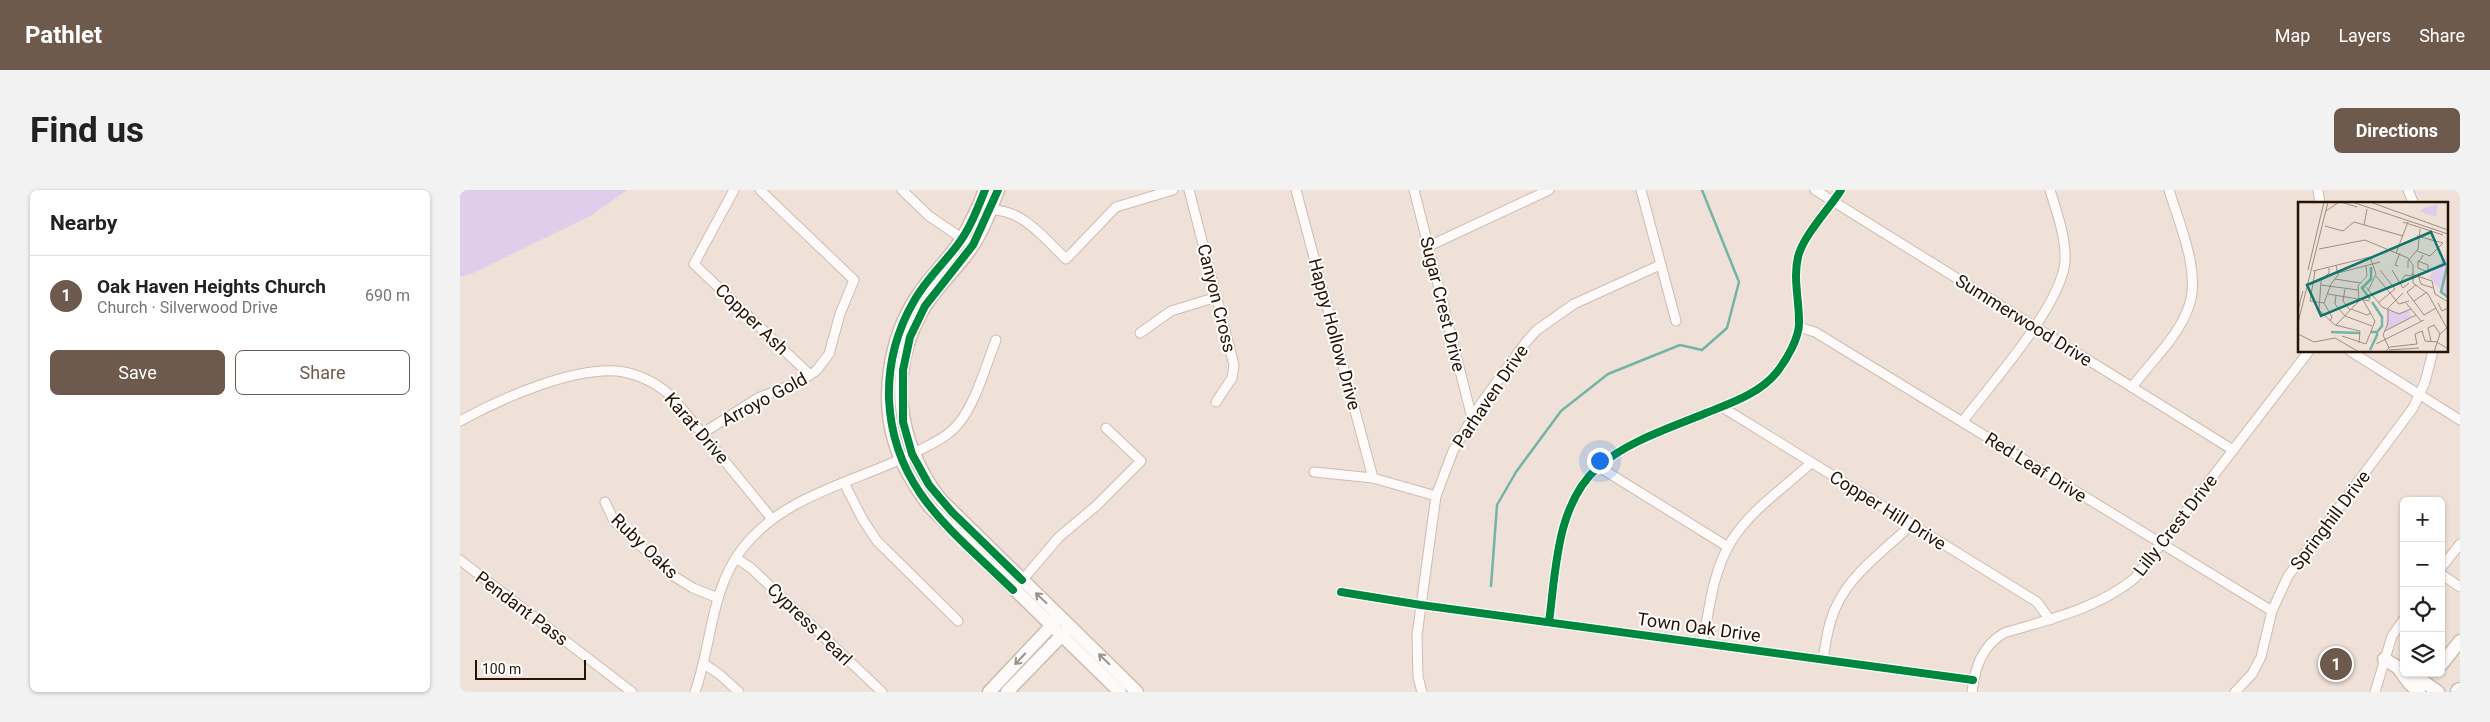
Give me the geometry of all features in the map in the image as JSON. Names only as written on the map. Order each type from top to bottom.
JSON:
[{"type":"street","name":"Copper Ash","points":[[734,190],[694,264],[810,375]]},
{"type":"street","name":"Arroyo Gold","points":[[703,433],[758,398],[797,383],[822,364],[829,354],[840,314],[854,280],[760,190]]},
{"type":"street","points":[[902,190],[929,216],[968,242]]},
{"type":"street","points":[[968,242],[976,210],[985,190]]},
{"type":"street","points":[[998,190],[991,209],[968,242],[914,300],[898,333],[889,387],[890,424],[907,457],[914,484],[930,507],[1013,590],[1120,692]]},
{"type":"street","points":[[976,210],[991,209],[1009,212],[1023,219],[1066,259],[1116,207],[1173,190]]},
{"type":"street","name":"Canyon Cross","points":[[1190,190],[1234,365],[1232,378],[1216,402]]},
{"type":"street","name":"Happy Hollow Drive","points":[[1296,190],[1373,478]]},
{"type":"street","name":"Sugar Crest Drive","points":[[1414,190],[1472,418]]},
{"type":"street","points":[[1429,246],[1549,190]]},
{"type":"street","points":[[1641,190],[1676,321]]},
{"type":"street","name":"Summerwood Drive","points":[[1815,190],[2233,450]]},
{"type":"street","points":[[1549,622],[1563,527],[1573,501],[1589,476],[1598,467],[1633,444],[1743,398],[1771,378],[1786,357],[1799,327],[1796,290],[1798,257],[1801,248],[1841,190]]},
{"type":"street","points":[[1963,422],[2035,326],[2051,303],[2060,283],[2064,267],[2064,240],[2050,190]]},
{"type":"street","points":[[2132,387],[2174,334],[2189,306],[2191,297],[2191,269],[2170,190]]},
{"type":"street","points":[[2408,190],[2413,202]]},
{"type":"street","name":"Parhaven Drive","points":[[1422,692],[1417,656],[1417,634],[1436,496],[1444,469],[1472,418],[1526,342],[1549,320],[1574,304],[1660,265]]},
{"type":"street","points":[[1140,333],[1171,311],[1217,297]]},
{"type":"street","name":"Red Leaf Drive","points":[[1799,327],[1815,332],[2272,611]]},
{"type":"street","points":[[695,692],[704,664],[709,630],[718,598],[736,558],[749,541],[772,519],[798,502],[907,457],[945,436],[960,422],[969,407],[996,340]]},
{"type":"street","name":"Lilly Crest Drive","points":[[1972,692],[1973,680],[1984,650],[1993,640],[2004,633],[2088,607],[2117,592],[2135,578],[2308,352]]},
{"type":"street","points":[[2352,352],[2460,420]]},
{"type":"street","name":"Springhill Drive","points":[[2235,692],[2252,674],[2260,658],[2272,611],[2288,576],[2413,408],[2433,352]]},
{"type":"street","name":"Karat Drive","points":[[460,421],[525,391],[594,372],[613,371],[632,374],[659,386],[674,399],[772,519]]},
{"type":"street","name":"Copper Hill Drive","points":[[1722,407],[2037,602],[2050,620]]},
{"type":"street","points":[[1013,590],[1059,537],[1096,506],[1140,461],[1106,428]]},
{"type":"street","points":[[907,457],[920,470],[940,499],[1137,692]]},
{"type":"street","points":[[1703,643],[1712,591],[1728,547],[1748,520],[1811,463]]},
{"type":"street","points":[[1598,467],[1728,547]]},
{"type":"street","points":[[1314,472],[1373,478],[1436,496]]},
{"type":"street","points":[[844,483],[863,520],[877,541],[958,621]]},
{"type":"street","name":"Ruby Oaks","points":[[605,502],[614,521],[672,575],[693,588],[718,598]]},
{"type":"street","points":[[1823,659],[1831,619],[1840,597],[1854,579],[1912,525]]},
{"type":"street","points":[[2445,563],[2460,544]]},
{"type":"street","name":"Cypress Pearl","points":[[736,558],[751,568],[882,692]]},
{"type":"street","name":"Pendant Pass","points":[[460,560],[632,692]]},
{"type":"street","points":[[2445,577],[2460,587]]},
{"type":"street","name":"Town Oak Drive","points":[[1341,592],[1421,605],[1973,680]]},
{"type":"street","points":[[989,692],[1060,616]]},
{"type":"street","points":[[2375,692],[2392,636],[2400,624]]},
{"type":"street","points":[[1006,692],[1070,626]]},
{"type":"street","points":[[2445,660],[2460,641]]},
{"type":"street","points":[[2384,659],[2400,668]]},
{"type":"street","points":[[704,664],[720,674],[738,692]]},
{"type":"street","points":[[2406,677],[2408,683],[2425,685],[2438,692]]},
{"type":"shaded area","points":[[460,190],[627,190],[592,215],[473,273],[460,277]]},
{"type":"waterway","points":[[1491,586],[1497,505],[1516,472],[1561,411],[1608,374],[1680,345],[1702,350],[1727,328],[1739,282],[1702,190]]},
{"type":"cycle path","points":[[985,190],[965,234],[923,287],[902,324],[894,348],[890,373],[889,399],[893,431],[902,459],[914,484],[948,528],[1013,590]]},
{"type":"cycle path","points":[[998,190],[973,245],[925,306],[910,337],[903,370],[903,422],[912,454],[929,485],[952,512],[1022,580]]},
{"type":"cycle path","points":[[1549,622],[1560,539],[1566,519],[1584,482],[1598,467],[1622,450],[1636,442],[1744,397],[1770,380],[1781,367],[1792,348],[1799,327],[1796,281],[1798,257],[1805,240],[1841,190]]},
{"type":"cycle path","points":[[1341,592],[1421,605],[1973,680]]},
{"type":"place","name":"Oak Haven Heights Church","points":[[2336,664]]}]
